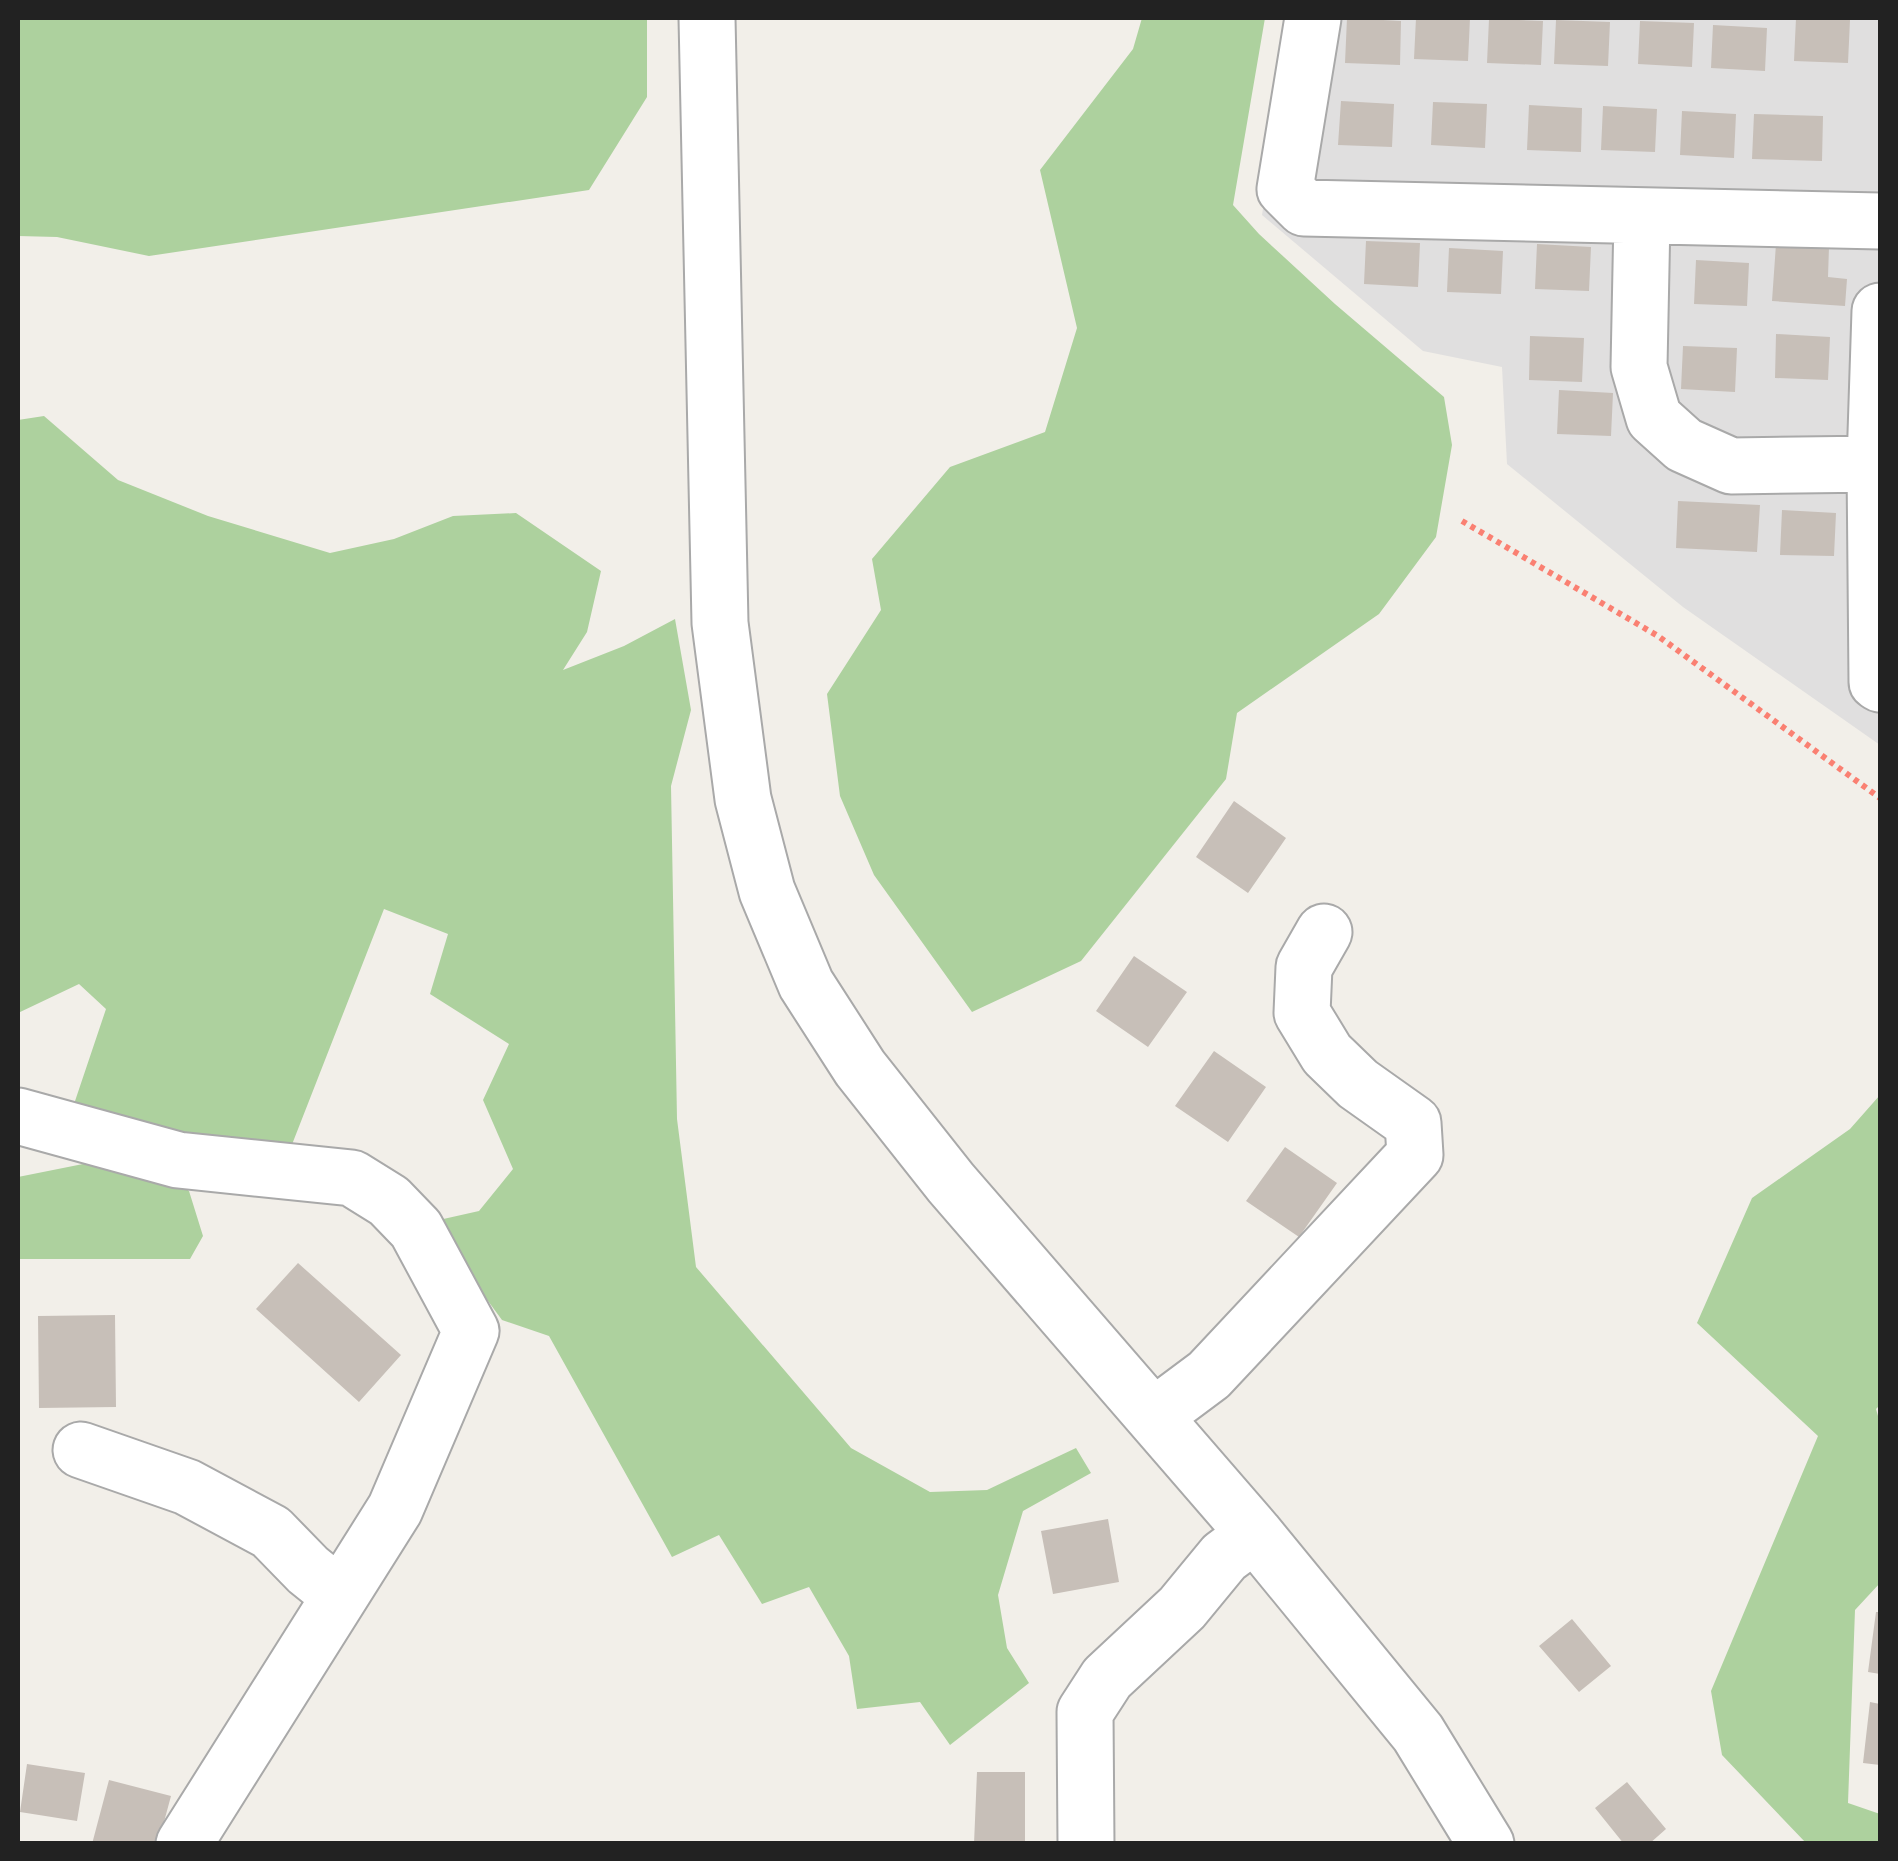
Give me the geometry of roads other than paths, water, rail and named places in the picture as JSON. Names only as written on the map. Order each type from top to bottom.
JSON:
[{"type":"street","points":[[706,18],[720,622],[742,799],[767,891],[806,984],[860,1068],[951,1183],[1255,1534],[1418,1733],[1486,1844]]},
{"type":"street","points":[[1313,18],[1285,189],[1304,208],[1880,222]]},
{"type":"street","points":[[1642,218],[1639,367],[1654,418],[1684,445],[1730,466],[1878,464]]},
{"type":"street","points":[[1880,311],[1880,684]]},
{"type":"street","points":[[1154,1416],[1209,1374],[1415,1155],[1412,1123],[1358,1084],[1326,1054],[1302,1013],[1304,967],[1324,932]]},
{"type":"street","points":[[18,1116],[178,1160],[352,1178],[390,1201],[416,1229],[471,1331],[394,1508],[184,1844]]},
{"type":"street","points":[[82,1450],[188,1487],[271,1532],[308,1570],[339,1594]]},
{"type":"street","points":[[1086,1844],[1085,1712],[1107,1678],[1182,1608],[1224,1556],[1255,1534]]}]
